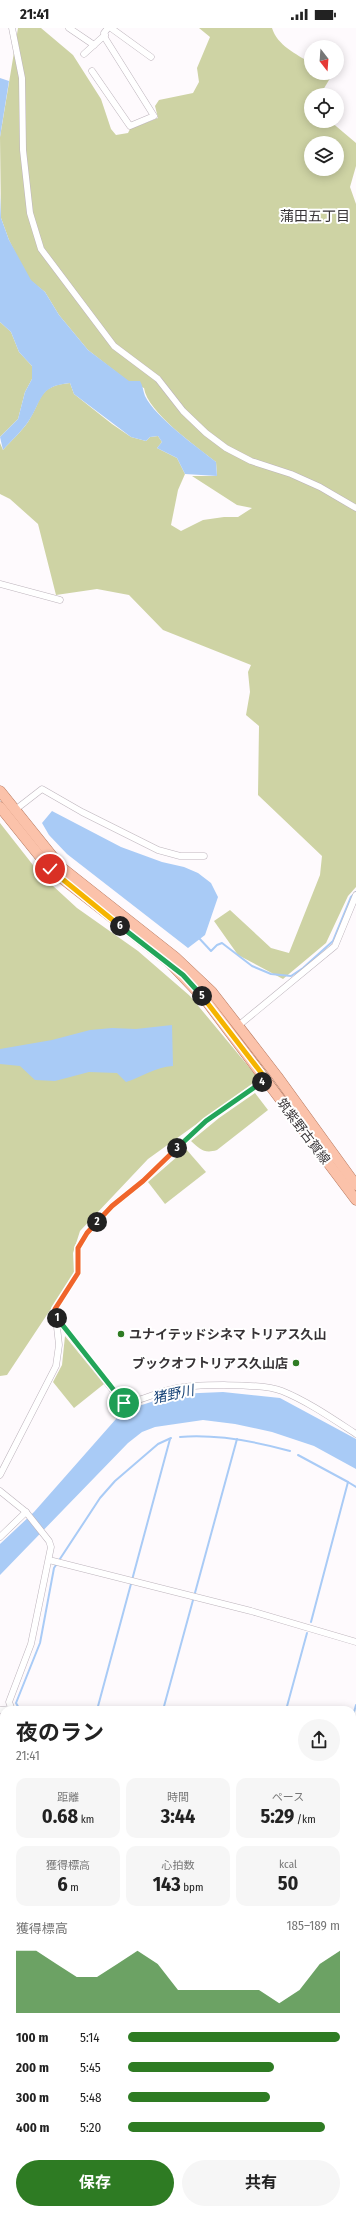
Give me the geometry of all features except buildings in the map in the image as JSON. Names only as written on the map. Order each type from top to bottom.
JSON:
[{"type":"main road","name":"筑紫野古賀線","points":[[0,791],[61,868],[176,957],[212,992],[277,1076],[356,1185]]},
{"type":"main road","name":"筑紫野古賀線","points":[[0,807],[25,840],[61,880],[183,975],[207,1002],[356,1200]]},
{"type":"street","points":[[12,28],[22,78],[23,150],[29,205],[41,250],[114,346],[158,380],[183,411],[206,433],[226,448],[251,461],[291,474],[356,508]]},
{"type":"street","points":[[70,28],[94,45]]},
{"type":"street","points":[[84,54],[110,28],[151,57]]},
{"type":"street","points":[[92,71],[130,126],[154,116],[104,35]]},
{"type":"street","points":[[0,584],[60,600]]},
{"type":"street","points":[[15,810],[42,789],[82,812],[158,850],[180,856],[204,856]]},
{"type":"street","points":[[238,1026],[335,946],[356,895]]},
{"type":"street","points":[[0,1476],[56,1366],[59,1345],[55,1309],[78,1273],[78,1248],[87,1233],[112,1206],[143,1181],[206,1121],[266,1079]]},
{"type":"street","points":[[57,1318],[124,1403],[132,1403],[173,1389],[217,1386],[252,1387],[281,1391],[356,1434]]},
{"type":"street","points":[[0,1491],[26,1512],[49,1541],[51,1547],[31,1644],[9,1702],[10,1706]]},
{"type":"street","points":[[0,1537],[26,1512]]},
{"type":"street","points":[[49,1560],[251,1611],[356,1642]]},
{"type":"green space","points":[[18,28],[41,28],[73,55],[101,99],[111,129],[116,135],[128,133],[130,129],[158,118],[155,106],[159,100],[193,93],[199,82],[197,68],[210,37],[199,28],[272,28],[274,34],[283,44],[304,59],[304,80],[329,80],[324,88],[304,88],[304,128],[338,128],[356,143],[356,166],[350,187],[356,204],[356,887],[348,896],[326,943],[283,979],[238,955],[214,921],[230,910],[271,948],[289,953],[320,875],[322,856],[258,795],[259,726],[246,715],[250,692],[248,672],[251,665],[163,630],[129,595],[97,589],[56,595],[38,524],[10,499],[0,494],[0,443],[3,450],[28,422],[39,400],[46,391],[52,387],[70,383],[74,394],[112,424],[131,437],[146,441],[150,437],[158,436],[162,442],[157,448],[177,458],[185,474],[178,490],[171,525],[181,531],[203,520],[238,517],[252,508],[237,505],[192,476],[217,476],[216,462],[163,418],[147,397],[144,388],[129,382],[88,350],[59,315],[45,292],[31,281],[22,267],[9,240],[1,218],[0,137]]},
{"type":"green space","points":[[0,322],[11,332],[19,352],[32,366],[32,379],[25,392],[18,419],[0,437]]},
{"type":"green space","points":[[0,823],[40,874],[77,908],[138,951],[190,996],[259,1079],[148,1159],[80,1231],[73,1253],[74,1274],[7,1375],[0,1376]]},
{"type":"green space","points":[[255,1093],[268,1110],[217,1150],[205,1151],[191,1141],[219,1118]]},
{"type":"green space","points":[[186,1149],[206,1172],[165,1204],[148,1182]]},
{"type":"green space","points":[[65,1336],[104,1384],[74,1408],[53,1382],[62,1365]]},
{"type":"water","points":[[0,78],[9,81],[0,137]]},
{"type":"water","points":[[0,194],[1,218],[9,240],[31,280],[45,292],[59,315],[88,350],[129,381],[140,381],[145,396],[158,413],[177,431],[216,462],[217,476],[185,474],[177,458],[157,448],[162,442],[158,436],[150,437],[146,441],[131,437],[74,394],[70,383],[52,387],[43,395],[28,422],[3,450],[0,437],[18,419],[25,392],[32,379],[32,366],[19,352],[11,332],[0,322]]},
{"type":"water","points":[[52,811],[121,847],[162,862],[184,867],[198,873],[211,883],[218,897],[205,935],[188,948],[67,854],[49,835],[42,823]]},
{"type":"water","points":[[172,1025],[173,1066],[154,1070],[126,1082],[117,1073],[89,1072],[55,1081],[35,1080],[20,1066],[0,1064],[0,1049],[52,1040],[90,1030],[112,1028],[136,1029]]},
{"type":"water","points":[[223,1392],[280,1398],[356,1439],[356,1469],[314,1446],[272,1432],[235,1424],[203,1420],[155,1427],[142,1432],[128,1443],[0,1575],[0,1544],[34,1512],[123,1411],[176,1394]]},
{"type":"waterway","points":[[198,937],[211,951],[217,945],[222,943],[252,966],[271,974],[291,976],[303,968],[333,941],[351,897],[356,892]]},
{"type":"waterway","points":[[180,1437],[222,1437],[263,1444],[290,1451]]},
{"type":"waterway","points":[[18,1706],[16,1703],[40,1643],[54,1568],[100,1498],[115,1481],[158,1444],[171,1438]]},
{"type":"waterway","points":[[98,1706],[170,1439]]},
{"type":"waterway","points":[[164,1706],[237,1439]]},
{"type":"waterway","points":[[298,1455],[348,1482]]},
{"type":"waterway","points":[[311,1622],[348,1482],[356,1487]]},
{"type":"waterway","points":[[287,1706],[307,1633]]},
{"type":"place","name":"ユナイテッドシネマ トリアス久山","points":[[121,1334]]},
{"type":"place","name":"ブックオフトリアス久山店","points":[[296,1363]]},
{"type":"district","name":"蒲田五丁目","points":[[315,216]]},
{"type":"route","points":[[50,869],[61,880],[170,963],[183,975],[207,1002],[266,1079],[206,1121],[143,1181],[112,1206],[87,1233],[78,1248],[78,1273],[55,1309],[57,1318],[124,1403]]},
{"type":"water label","name":"猪野川","points":[[173,1394]]}]
